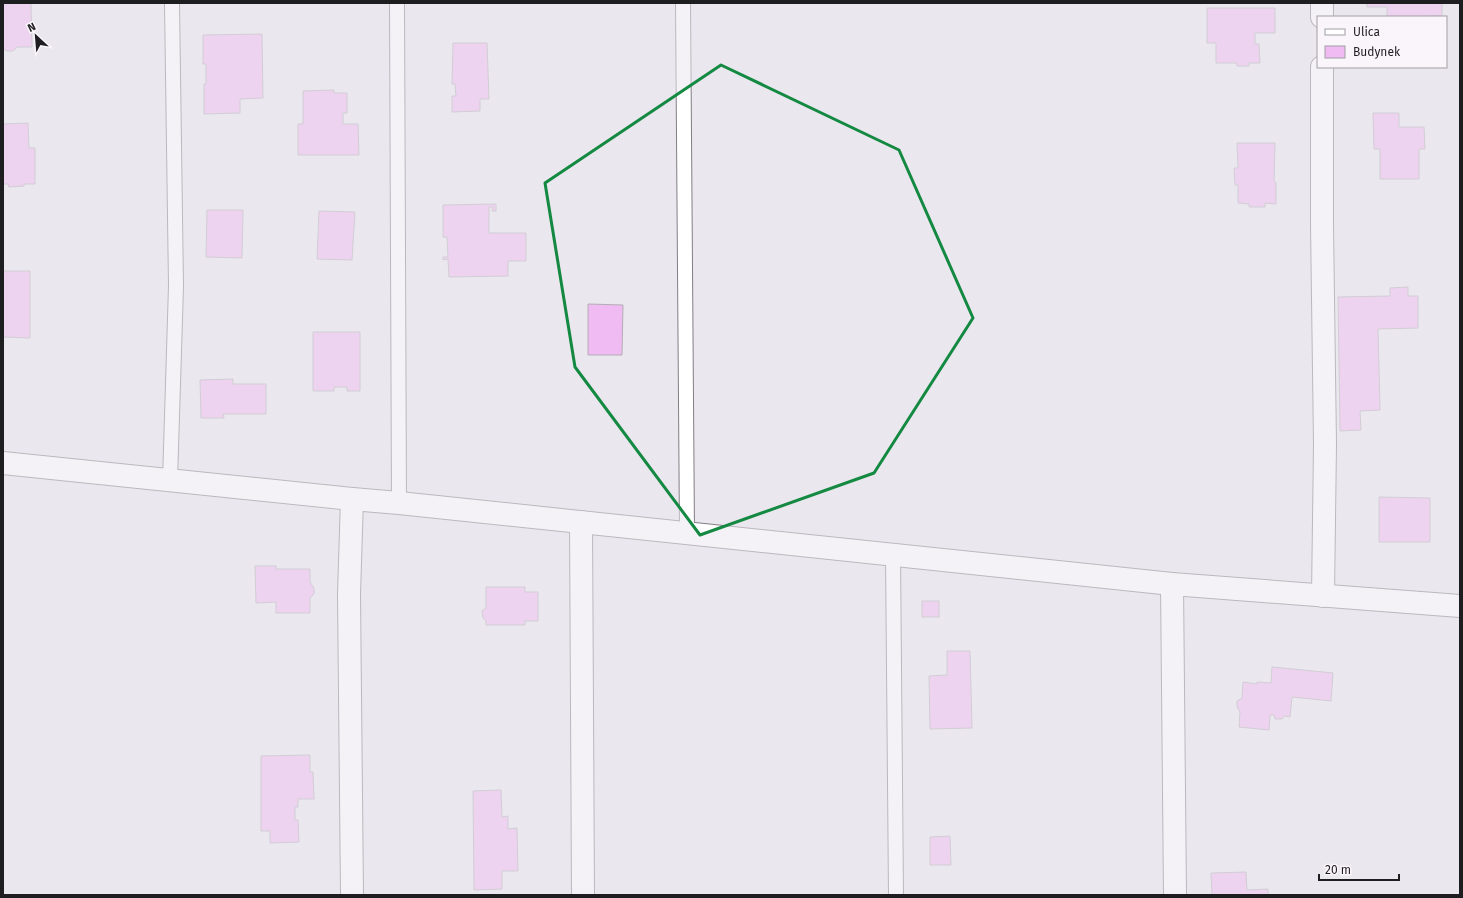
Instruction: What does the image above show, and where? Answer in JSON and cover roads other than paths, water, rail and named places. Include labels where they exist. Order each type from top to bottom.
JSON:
[{"type":"street","points":[[1322,3],[1322,16]]},
{"type":"street","points":[[1322,68],[1322,224],[1325,444],[1323,596]]},
{"type":"street","points":[[3,464],[399,503],[1172,584],[1460,606]]},
{"type":"street","points":[[352,499],[349,602],[352,895]]},
{"type":"street","points":[[582,522],[583,895]]},
{"type":"street","points":[[1172,584],[1175,895]]},
{"type":"lane","points":[[170,480],[176,286],[172,3]]},
{"type":"lane","points":[[397,3],[399,503]]},
{"type":"lane","points":[[683,3],[687,533]]},
{"type":"lane","points":[[892,554],[896,895]]}]
